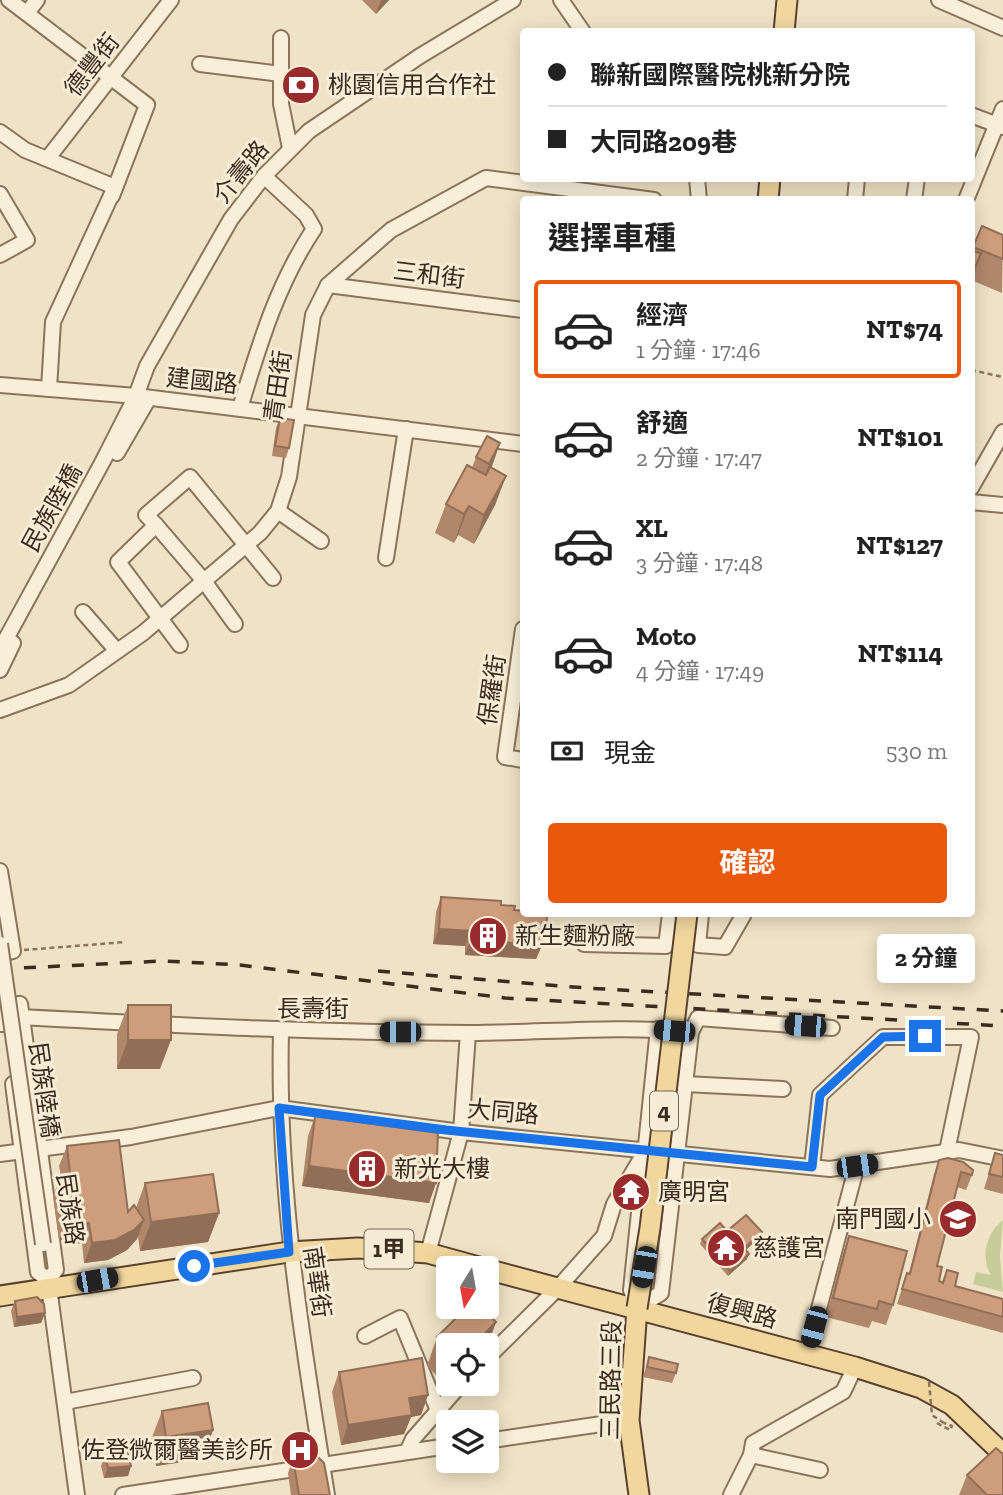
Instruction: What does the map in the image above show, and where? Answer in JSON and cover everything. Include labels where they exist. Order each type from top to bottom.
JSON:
[{"type":"main road","points":[[784,28],[787,0]]},
{"type":"main road","name":"4","points":[[637,1308],[650,1228],[687,917]]},
{"type":"main road","name":"復興路","points":[[0,1296],[48,1284],[289,1252],[358,1248],[439,1256]]},
{"type":"main road","name":"復興路","points":[[499,1273],[855,1367],[939,1396],[1003,1454]]},
{"type":"main road","name":"三民路三段","points":[[637,1308],[629,1420],[639,1495]]},
{"type":"street","points":[[9,0],[148,105],[114,192],[53,321],[49,389]]},
{"type":"street","points":[[27,13],[37,0]]},
{"type":"street","name":"德豐街","points":[[48,158],[171,0]]},
{"type":"street","name":"介壽路","points":[[0,670],[138,397],[147,366],[231,219],[264,176],[309,131],[420,56],[513,0]]},
{"type":"street","points":[[561,0],[580,28]]},
{"type":"street","points":[[939,0],[1003,28]]},
{"type":"street","points":[[281,38],[281,104],[290,148]]},
{"type":"street","points":[[200,64],[281,74]]},
{"type":"street","points":[[975,179],[1000,126],[1003,109]]},
{"type":"street","points":[[975,117],[1000,126]]},
{"type":"street","points":[[0,132],[25,150],[48,158],[114,192]]},
{"type":"street","points":[[240,408],[264,328],[296,255],[314,229],[306,215],[264,176]]},
{"type":"street","name":"青田街","points":[[0,710],[69,685],[117,651],[247,544],[278,510],[289,477],[296,415],[313,315],[328,285],[391,230],[486,178],[520,182]]},
{"type":"street","name":"青田街","points":[[521,182],[628,196]]},
{"type":"street","points":[[0,194],[27,240],[0,255]]},
{"type":"street","name":"三和街","points":[[328,285],[520,310]]},
{"type":"street","name":"建國路","points":[[0,385],[240,408],[520,444]]},
{"type":"street","name":"介壽路","points":[[103,461],[138,397]]},
{"type":"street","name":"介壽路","points":[[0,636],[138,397]]},
{"type":"street","points":[[386,558],[406,429]]},
{"type":"street","points":[[975,481],[1003,432]]},
{"type":"street","name":"民族陸橋","points":[[0,650],[103,461]]},
{"type":"street","points":[[235,624],[204,581],[146,515],[190,477],[273,578]]},
{"type":"street","points":[[975,502],[1003,505]]},
{"type":"street","points":[[278,510],[321,541]]},
{"type":"street","points":[[156,525],[118,562],[180,645]]},
{"type":"street","points":[[83,612],[117,651]]},
{"type":"street","name":"保羅街","points":[[519,688],[505,757],[520,760]]},
{"type":"street","points":[[0,870],[4,950]]},
{"type":"street","points":[[584,944],[666,946],[670,917]]},
{"type":"street","points":[[701,917],[698,945],[725,947],[742,917]]},
{"type":"street","name":"民族陸橋","points":[[4,950],[43,1244]]},
{"type":"street","name":"長壽街","points":[[3,1024],[2,1007],[20,1004],[22,1017],[281,1032],[468,1033],[658,1029]]},
{"type":"street","name":"民族路","points":[[22,1017],[56,1270],[48,1284]]},
{"type":"street","points":[[658,1029],[691,1032],[698,1018],[832,1028]]},
{"type":"street","name":"民族路","points":[[3,1024],[38,1272],[48,1284]]},
{"type":"street","name":"三民路三段","points":[[658,1029],[631,1290],[637,1308],[661,1293],[691,1032]]},
{"type":"street","name":"南華街","points":[[281,1032],[279,1108],[289,1252],[327,1495]]},
{"type":"street","points":[[428,1253],[461,1132],[468,1033]]},
{"type":"street","points":[[812,1167],[820,1095],[883,1037],[971,1037],[947,1151]]},
{"type":"street","points":[[685,1084],[783,1089]]},
{"type":"street","name":"大同路","points":[[0,1154],[131,1137],[279,1108],[461,1132],[830,1169],[960,1150],[1003,1159]]},
{"type":"street","points":[[499,1346],[557,1289],[604,1236],[619,1195],[647,1149]]},
{"type":"street","points":[[807,1354],[857,1166]]},
{"type":"street","name":"民族路","points":[[43,1244],[77,1495]]},
{"type":"street","points":[[365,1336],[400,1318],[437,1408]]},
{"type":"street","points":[[731,1495],[751,1455],[753,1443],[843,1392],[855,1367]]},
{"type":"street","points":[[65,1402],[194,1378]]},
{"type":"street","points":[[407,1452],[413,1439],[449,1396]]},
{"type":"street","points":[[499,1439],[629,1420]]},
{"type":"street","points":[[124,1495],[436,1448]]},
{"type":"street","points":[[751,1455],[820,1470]]},
{"type":"path","points":[[975,371],[1003,377]]},
{"type":"path","points":[[4,950],[125,942]]},
{"type":"path","points":[[929,1382],[932,1415],[952,1426],[950,1430],[937,1423]]},
{"type":"green space","points":[[1003,1220],[1000,1256],[1003,1292],[973,1284],[976,1272],[991,1275],[986,1261],[986,1246],[992,1232]]},
{"type":"building","points":[[982,226],[1003,235],[1003,259],[975,248]]},
{"type":"building","points":[[975,252],[981,253],[975,267]]},
{"type":"building","points":[[280,418],[294,420],[289,448],[275,446]]},
{"type":"building","points":[[487,436],[500,443],[489,464],[476,457]]},
{"type":"building","points":[[467,465],[486,475],[490,467],[506,476],[484,515],[469,506],[464,514],[446,504]]},
{"type":"building","points":[[441,897],[501,901],[501,905],[515,906],[514,910],[520,911],[520,917],[547,917],[546,936],[543,936],[542,945],[470,940],[471,931],[439,929]]},
{"type":"building","points":[[128,1005],[171,1005],[171,1040],[128,1040]]},
{"type":"building","points":[[315,1116],[438,1133],[436,1183],[309,1166]]},
{"type":"building","points":[[119,1140],[128,1212],[134,1205],[144,1220],[134,1230],[115,1240],[92,1243],[89,1223],[78,1224],[77,1219],[67,1220],[60,1176],[70,1173],[67,1146]]},
{"type":"building","points":[[995,1153],[1003,1155],[1003,1177],[989,1174]]},
{"type":"building","points":[[948,1158],[963,1162],[973,1170],[972,1175],[961,1172],[937,1266],[942,1267],[939,1281],[943,1283],[947,1270],[958,1273],[955,1286],[1003,1299],[1003,1317],[902,1289],[907,1273],[910,1274],[939,1160]]},
{"type":"building","points":[[213,1174],[219,1213],[151,1222],[145,1183]]},
{"type":"building","points":[[629,1179],[638,1180],[636,1196],[627,1195]]},
{"type":"building","name":"慈護宮","points":[[746,1215],[762,1232],[744,1248],[749,1254],[730,1271],[702,1239],[720,1223],[727,1231]]},
{"type":"building","points":[[849,1236],[907,1251],[893,1305],[879,1301],[877,1309],[833,1298]]},
{"type":"building","points":[[37,1297],[44,1304],[45,1313],[17,1317],[15,1301]]},
{"type":"building","points":[[454,1320],[496,1322],[485,1333],[441,1333]]},
{"type":"building","points":[[649,1357],[678,1364],[676,1373],[647,1367]]},
{"type":"building","points":[[422,1358],[428,1395],[409,1398],[412,1415],[348,1425],[339,1372]]},
{"type":"building","points":[[208,1403],[213,1430],[166,1437],[162,1411]]},
{"type":"building","points":[[996,1448],[1003,1454],[1003,1495],[987,1495],[967,1475]]},
{"type":"building","points":[[129,1452],[131,1466],[108,1468],[105,1456]]},
{"type":"building","points":[[316,1455],[324,1463],[330,1495],[299,1495],[293,1458]]},
{"type":"railway","points":[[0,969],[163,961],[240,965],[505,998],[1003,1026]]},
{"type":"railway","points":[[378,971],[586,988],[1003,1011]]},
{"type":"place","name":"桃園信用合作社","points":[[301,85]]},
{"type":"place","name":"新生麵粉廠","points":[[488,936]]},
{"type":"place","name":"新光大樓","points":[[367,1169]]},
{"type":"place","name":"廣明宮","points":[[631,1192]]},
{"type":"place","name":"南門國小","points":[[958,1219]]},
{"type":"place","name":"慈護宮","points":[[726,1248]]},
{"type":"place","name":"佐登微爾醫美診所","points":[[300,1450]]},
{"type":"route","points":[[194,1266],[289,1252],[279,1108],[446,1130],[812,1167],[820,1095],[883,1037],[925,1036]]}]
